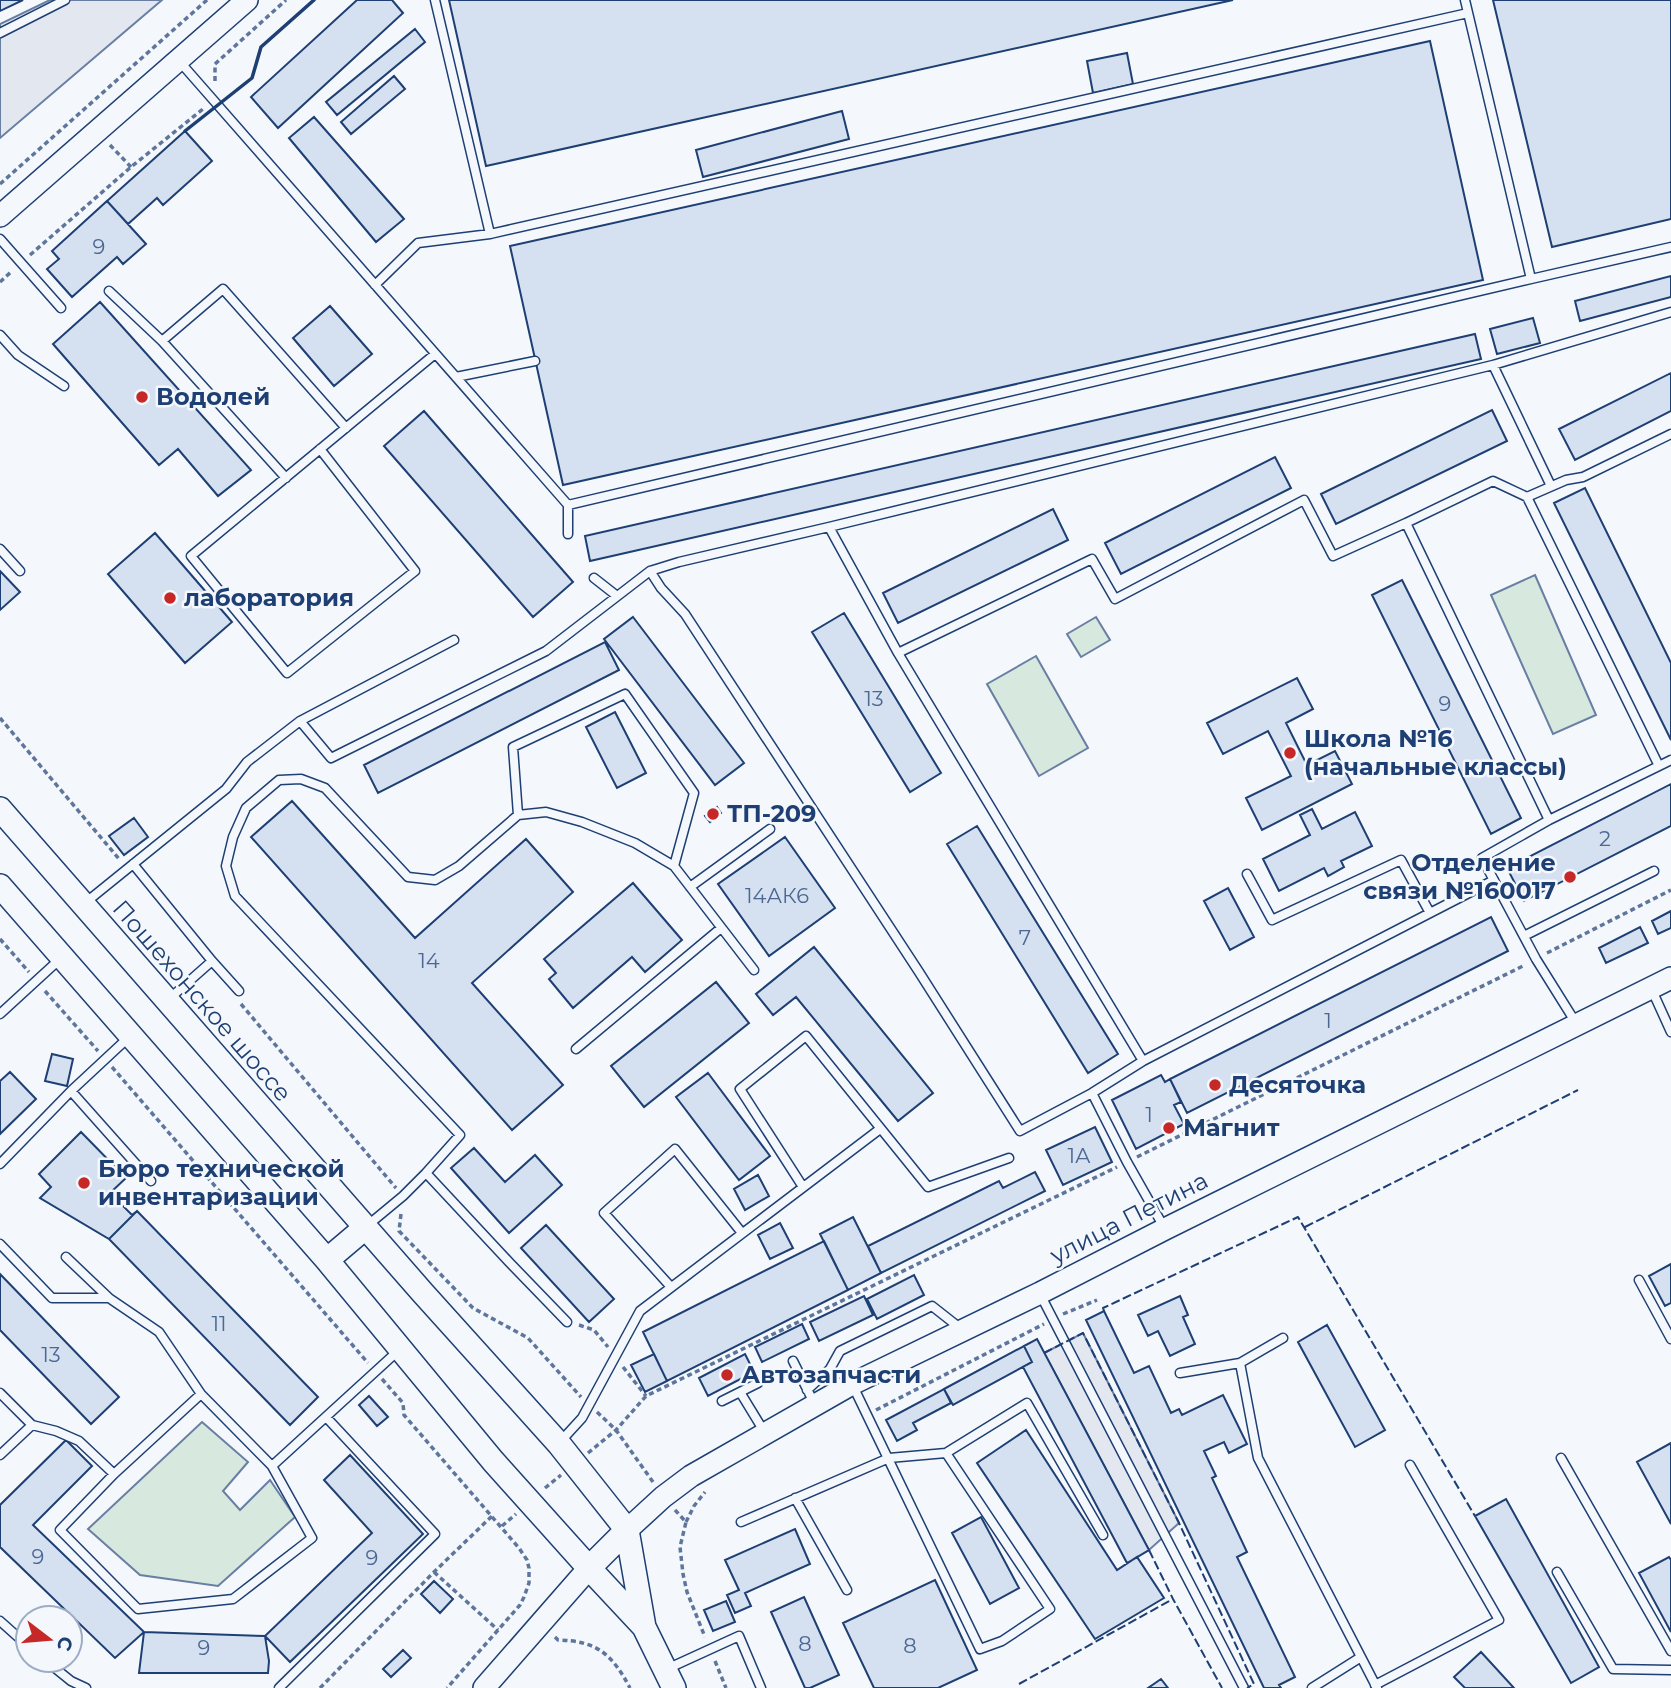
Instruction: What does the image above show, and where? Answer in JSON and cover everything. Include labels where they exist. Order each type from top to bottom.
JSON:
[{"type":"main road","name":"Пошехонское шоссе","points":[[0,809],[422,1292],[559,1444],[627,1530],[644,1627],[669,1679]]},
{"type":"main road","name":"Пошехонское шоссе","points":[[0,886],[327,1261],[494,1461],[644,1627]]},
{"type":"main road","points":[[327,1261],[366,1227]]},
{"type":"main road","points":[[589,1568],[627,1530]]},
{"type":"street","points":[[0,215],[247,0]]},
{"type":"street","name":"улица Петина","points":[[627,1530],[691,1476],[765,1433],[811,1397],[852,1384],[1040,1293],[1671,978]]},
{"type":"street","points":[[484,1688],[589,1568]]},
{"type":"lane","points":[[0,33],[65,0]]},
{"type":"lane","points":[[435,0],[490,234]]},
{"type":"lane","points":[[1465,0],[1531,279]]},
{"type":"lane","points":[[375,285],[418,243],[490,234],[1468,13]]},
{"type":"lane","points":[[178,60],[568,505],[568,534]]},
{"type":"lane","points":[[0,239],[61,308]]},
{"type":"lane","points":[[568,505],[1671,247]]},
{"type":"lane","points":[[162,341],[223,289],[346,428]]},
{"type":"lane","points":[[109,291],[162,341],[286,478]]},
{"type":"lane","points":[[300,722],[331,758],[545,651],[650,571],[678,562],[1493,365],[1671,312]]},
{"type":"lane","points":[[0,335],[18,355],[64,386]]},
{"type":"lane","points":[[320,449],[415,571],[287,673],[191,556],[286,478],[320,449],[435,354]]},
{"type":"lane","points":[[456,377],[536,360]]},
{"type":"lane","points":[[1493,365],[1551,486]]},
{"type":"lane","points":[[1527,497],[1566,480],[1583,477],[1671,434]]},
{"type":"lane","points":[[898,653],[1092,559],[1115,599],[1304,500],[1333,556],[1493,481],[1527,497],[1659,766]]},
{"type":"lane","points":[[1406,523],[1549,820]]},
{"type":"lane","points":[[829,527],[898,653],[1143,1061]]},
{"type":"lane","points":[[0,549],[20,570]]},
{"type":"lane","points":[[650,571],[661,588],[685,614],[1020,1130],[1092,1093],[1143,1061],[1494,880]]},
{"type":"lane","points":[[594,578],[617,596]]},
{"type":"lane","points":[[83,905],[226,789],[247,762],[300,722],[454,640]]},
{"type":"lane","points":[[518,815],[513,747],[625,694],[694,793],[674,866]]},
{"type":"lane","points":[[1578,1025],[1536,959],[1482,858],[1549,820],[1671,760]]},
{"type":"lane","points":[[366,1227],[426,1173],[460,1135],[235,896],[226,866],[233,836],[246,808],[279,780],[301,779],[325,788],[408,877],[435,880],[459,866],[518,815],[547,812],[582,822],[635,843],[674,866],[754,970]]},
{"type":"lane","points":[[690,887],[770,829]]},
{"type":"lane","points":[[1247,873],[1272,920],[1401,860],[1430,913]]},
{"type":"lane","points":[[132,864],[239,991]]},
{"type":"lane","points":[[1524,936],[1654,872]]},
{"type":"lane","points":[[576,1049],[721,928]]},
{"type":"lane","points":[[0,1014],[63,957]]},
{"type":"lane","points":[[167,1001],[212,961]]},
{"type":"lane","points":[[1651,988],[1671,1032]]},
{"type":"lane","points":[[0,1164],[131,1035]]},
{"type":"lane","points":[[803,1187],[740,1089],[806,1036],[928,1187],[1009,1158]]},
{"type":"lane","points":[[72,1091],[151,1181]]},
{"type":"lane","points":[[1092,1093],[1126,1162],[1165,1229]]},
{"type":"lane","points":[[559,1444],[582,1418],[640,1311],[880,1129]]},
{"type":"lane","points":[[671,1287],[604,1213],[675,1149],[742,1233]]},
{"type":"lane","points":[[426,1173],[567,1322]]},
{"type":"lane","points":[[0,1244],[52,1297],[109,1298]]},
{"type":"lane","points":[[66,1257],[109,1298],[159,1332],[201,1394],[272,1466],[312,1538],[233,1599],[138,1609],[60,1530],[114,1474],[201,1394]]},
{"type":"lane","points":[[1639,1280],[1671,1339]]},
{"type":"lane","points":[[1040,1293],[1244,1688]]},
{"type":"lane","points":[[793,1361],[811,1397],[840,1351],[932,1306],[962,1330]]},
{"type":"lane","points":[[1180,1373],[1240,1363],[1283,1338]]},
{"type":"lane","points":[[272,1466],[400,1349]]},
{"type":"lane","points":[[1240,1363],[1258,1458],[1376,1686],[1499,1620],[1410,1465]]},
{"type":"lane","points":[[722,1401],[758,1383]]},
{"type":"lane","points":[[852,1384],[980,1649],[1002,1640],[1050,1609],[946,1452]]},
{"type":"lane","points":[[740,1392],[765,1433]]},
{"type":"lane","points":[[0,1393],[32,1425],[79,1441],[114,1474]]},
{"type":"lane","points":[[741,1522],[889,1458],[946,1452],[1027,1403],[1103,1535]]},
{"type":"lane","points":[[279,1688],[435,1534],[326,1417]]},
{"type":"lane","points":[[0,1455],[32,1425]]},
{"type":"lane","points":[[1561,1458],[1671,1651]]},
{"type":"lane","points":[[795,1498],[848,1590]]},
{"type":"lane","points":[[1557,1572],[1613,1669],[1671,1670]]},
{"type":"lane","points":[[669,1679],[739,1636],[761,1688]]},
{"type":"lane","points":[[1311,1688],[1361,1657]]},
{"type":"lane","points":[[62,1674],[86,1688]]},
{"type":"path","points":[[0,184],[207,0]]},
{"type":"path","points":[[0,282],[131,167],[213,100],[216,91],[215,64],[286,0]]},
{"type":"path","points":[[502,1527],[616,1430],[646,1396],[1126,1162],[1671,890]]},
{"type":"path","points":[[0,939],[376,1371],[403,1403],[404,1415],[502,1527],[527,1560],[527,1592],[520,1605],[447,1688]]},
{"type":"path","points":[[866,1415],[1053,1319],[1097,1300]]},
{"type":"path","points":[[686,1522],[694,1506],[709,1487]]},
{"type":"path","points":[[320,1688],[492,1516]]},
{"type":"path","points":[[434,1573],[498,1630]]},
{"type":"path","points":[[540,1623],[558,1640],[574,1640],[599,1648],[608,1655],[630,1688]]},
{"type":"shaded area","points":[[50,0],[162,0],[0,138],[0,24]]},
{"type":"shaded area","points":[[1535,575],[1596,715],[1553,734],[1491,595]]},
{"type":"shaded area","points":[[1096,617],[1110,640],[1081,657],[1067,634]]},
{"type":"shaded area","points":[[1036,656],[1088,748],[1039,776],[987,684]]},
{"type":"shaded area","points":[[1083,1333],[1179,1523],[1149,1550],[1044,1353]]},
{"type":"shaded area","points":[[202,1422],[248,1462],[223,1491],[240,1510],[270,1480],[295,1517],[218,1586],[140,1575],[88,1529]]},
{"type":"building","points":[[0,0],[23,0],[0,11]]},
{"type":"building","points":[[357,0],[392,0],[403,13],[278,128],[251,97]]},
{"type":"building","points":[[449,0],[1233,0],[486,166]]},
{"type":"building","points":[[1493,0],[1671,0],[1671,219],[1552,247]]},
{"type":"building","points":[[415,29],[425,42],[337,115],[326,102]]},
{"type":"building","points":[[1430,41],[1483,280],[563,485],[510,246]]},
{"type":"building","points":[[1127,53],[1133,84],[1093,93],[1087,61]]},
{"type":"building","points":[[394,76],[405,89],[351,134],[341,122]]},
{"type":"building","points":[[842,111],[849,139],[703,177],[696,150]]},
{"type":"building","points":[[314,117],[404,219],[376,242],[289,138]]},
{"type":"building","points":[[185,131],[212,161],[163,205],[157,198],[128,224],[107,201]]},
{"type":"building","points":[[107,201],[146,244],[123,264],[117,257],[72,297],[47,269],[59,259],[52,251]]},
{"type":"building","points":[[1671,276],[1671,297],[1580,321],[1575,301]]},
{"type":"building","name":"Водолей","points":[[100,302],[251,470],[218,496],[178,449],[159,465],[53,344]]},
{"type":"building","points":[[330,306],[372,354],[334,386],[293,338]]},
{"type":"building","points":[[1533,318],[1540,343],[1497,354],[1490,329]]},
{"type":"building","points":[[1475,334],[1481,359],[590,561],[585,536]]},
{"type":"building","points":[[1671,373],[1671,411],[1575,460],[1559,429]]},
{"type":"building","points":[[1492,410],[1507,441],[1336,524],[1321,494]]},
{"type":"building","points":[[424,411],[573,582],[533,617],[384,446]]},
{"type":"building","points":[[1275,457],[1291,488],[1121,574],[1105,543]]},
{"type":"building","points":[[1585,488],[1671,663],[1671,740],[1554,503]]},
{"type":"building","points":[[1053,509],[1068,540],[898,623],[883,593]]},
{"type":"building","name":"лаборатория","points":[[155,533],[232,622],[185,663],[108,574]]},
{"type":"building","points":[[0,571],[20,592],[0,610]]},
{"type":"building","points":[[1402,580],[1521,818],[1491,834],[1372,595]]},
{"type":"building","points":[[844,613],[941,773],[910,792],[812,632]]},
{"type":"building","points":[[633,617],[744,763],[715,785],[604,639]]},
{"type":"building","points":[[605,642],[619,670],[378,793],[364,765]]},
{"type":"building","name":"Школа №16 (начальные классы)","points":[[1297,678],[1313,709],[1286,723],[1307,765],[1335,751],[1352,784],[1262,830],[1246,798],[1291,776],[1268,731],[1223,754],[1207,723]]},
{"type":"building","points":[[615,712],[646,773],[617,788],[586,727]]},
{"type":"building","points":[[1671,784],[1671,826],[1524,901],[1507,868]]},
{"type":"building","points":[[292,801],[415,938],[526,839],[573,892],[472,983],[563,1085],[512,1130],[251,837]]},
{"type":"building","name":"ТП-209","points":[[717,807],[721,813],[710,822],[705,816]]},
{"type":"building","points":[[1312,809],[1322,829],[1355,812],[1372,846],[1341,861],[1344,867],[1328,876],[1324,868],[1279,891],[1263,859],[1310,835],[1300,815]]},
{"type":"building","points":[[134,818],[148,837],[124,855],[109,836]]},
{"type":"building","points":[[977,826],[1118,1054],[1088,1073],[947,844]]},
{"type":"building","points":[[785,837],[835,908],[769,956],[718,884]]},
{"type":"building","points":[[633,883],[682,940],[645,972],[632,957],[573,1008],[549,979],[556,973],[544,959]]},
{"type":"building","points":[[1228,888],[1254,937],[1230,950],[1204,901]]},
{"type":"building","points":[[1671,911],[1671,928],[1658,934],[1652,921]]},
{"type":"building","points":[[1491,917],[1508,951],[1187,1113],[1170,1079]]},
{"type":"building","points":[[1640,927],[1648,943],[1606,963],[1599,948]]},
{"type":"building","points":[[814,947],[933,1093],[898,1121],[796,997],[773,1015],[756,994]]},
{"type":"building","points":[[716,982],[749,1023],[644,1107],[611,1066]]},
{"type":"building","points":[[52,1054],[73,1059],[67,1086],[45,1081]]},
{"type":"building","points":[[10,1072],[36,1099],[0,1134],[0,1081]]},
{"type":"building","points":[[708,1073],[770,1156],[739,1180],[676,1097]]},
{"type":"building","points":[[1161,1075],[1165,1082],[1170,1079],[1181,1102],[1174,1105],[1184,1124],[1136,1149],[1112,1100]]},
{"type":"building","points":[[1095,1127],[1112,1162],[1063,1185],[1046,1150]]},
{"type":"building","name":"Бюро технической инвентаризации","points":[[81,1132],[126,1178],[110,1193],[132,1215],[137,1211],[109,1239],[40,1198],[51,1187],[39,1174]]},
{"type":"building","points":[[474,1148],[505,1182],[535,1155],[562,1185],[509,1233],[451,1168]]},
{"type":"building","points":[[1035,1172],[1045,1191],[881,1273],[868,1246],[999,1181],[1003,1188]]},
{"type":"building","points":[[758,1175],[769,1196],[745,1210],[734,1189]]},
{"type":"building","points":[[137,1211],[318,1397],[290,1425],[109,1239]]},
{"type":"building","points":[[853,1217],[881,1273],[848,1290],[820,1234]]},
{"type":"building","points":[[780,1223],[793,1248],[770,1259],[758,1235]]},
{"type":"building","points":[[546,1225],[614,1299],[589,1322],[521,1248]]},
{"type":"building","points":[[824,1241],[848,1290],[667,1381],[643,1332]]},
{"type":"building","points":[[1671,1264],[1671,1303],[1665,1306],[1649,1276]]},
{"type":"building","points":[[0,1274],[119,1397],[91,1424],[0,1330]]},
{"type":"building","points":[[914,1275],[924,1295],[877,1319],[867,1299]]},
{"type":"building","points":[[864,1296],[873,1315],[819,1341],[810,1322]]},
{"type":"building","points":[[1180,1296],[1188,1315],[1183,1317],[1195,1344],[1170,1356],[1158,1331],[1148,1336],[1138,1315]]},
{"type":"building","points":[[1104,1311],[1134,1373],[1149,1366],[1171,1413],[1179,1409],[1182,1415],[1223,1395],[1247,1444],[1229,1453],[1224,1442],[1204,1451],[1216,1476],[1212,1478],[1247,1552],[1237,1557],[1295,1677],[1279,1685],[1281,1688],[1264,1688],[1086,1320]]},
{"type":"building","points":[[802,1324],[809,1339],[762,1362],[755,1347]]},
{"type":"building","points":[[1327,1325],[1385,1430],[1355,1447],[1298,1342]]},
{"type":"building","points":[[1037,1339],[1149,1550],[1127,1563],[1023,1367],[1032,1362],[1024,1346]]},
{"type":"building","points":[[1024,1346],[1032,1362],[953,1405],[944,1389]]},
{"type":"building","points":[[654,1354],[667,1381],[645,1392],[631,1365]]},
{"type":"building","name":"Автозапчасти","points":[[745,1354],[754,1372],[708,1396],[699,1378]]},
{"type":"building","points":[[944,1389],[951,1403],[913,1423],[917,1430],[897,1441],[886,1420]]},
{"type":"building","points":[[369,1396],[388,1417],[377,1426],[359,1405]]},
{"type":"building","points":[[1026,1430],[1117,1570],[1137,1557],[1164,1598],[1095,1639],[977,1463]]},
{"type":"building","points":[[66,1440],[92,1466],[33,1525],[144,1632],[115,1658],[84,1628],[84,1604],[59,1604],[0,1547],[0,1505]]},
{"type":"building","points":[[1671,1443],[1671,1524],[1637,1462]]},
{"type":"building","points":[[350,1455],[423,1534],[290,1662],[265,1636],[372,1533],[324,1480]]},
{"type":"building","points":[[1506,1499],[1599,1667],[1571,1683],[1475,1516]]},
{"type":"building","points":[[981,1517],[1019,1588],[990,1604],[952,1533]]},
{"type":"building","points":[[795,1529],[810,1564],[745,1593],[751,1606],[735,1613],[727,1595],[739,1590],[725,1560]]},
{"type":"building","points":[[1669,1557],[1671,1560],[1671,1632],[1639,1573]]},
{"type":"building","points":[[935,1580],[977,1670],[938,1688],[874,1688],[843,1623]]},
{"type":"building","points":[[434,1581],[453,1599],[440,1613],[421,1594]]},
{"type":"building","points":[[804,1597],[839,1675],[810,1688],[805,1688],[771,1612]]},
{"type":"building","points":[[726,1601],[735,1622],[713,1631],[704,1610]]},
{"type":"building","points":[[144,1632],[265,1636],[268,1673],[139,1673]]},
{"type":"building","points":[[403,1650],[411,1658],[391,1677],[383,1669]]},
{"type":"building","points":[[1481,1652],[1514,1688],[1465,1688],[1454,1677]]},
{"type":"building","points":[[1161,1679],[1168,1688],[1148,1688]]},
{"type":"fence","points":[[1305,1227],[1578,1090]]},
{"type":"fence","points":[[1104,1311],[1103,1308],[1298,1217],[1475,1516]]},
{"type":"fence","points":[[1044,1353],[1083,1333],[1179,1523],[1254,1684],[1247,1688]]},
{"type":"fence","points":[[1149,1550],[1222,1688]]},
{"type":"fence","points":[[1019,1684],[1173,1599]]},
{"type":"wall","points":[[185,131],[252,78],[261,47],[314,0]]},
{"type":"place","name":"Водолей","points":[[142,397]]},
{"type":"place","name":"лаборатория","points":[[170,598]]},
{"type":"place","name":"Школа №16 (начальные классы)","points":[[1290,753]]},
{"type":"place","name":"ТП-209","points":[[713,814]]},
{"type":"place","name":"Отделение связи №160017","points":[[1570,877]]},
{"type":"place","name":"Десяточка","points":[[1215,1085]]},
{"type":"place","name":"Магнит","points":[[1169,1128]]},
{"type":"place","name":"Бюро технической инвентаризации","points":[[84,1183]]},
{"type":"place","name":"Автозапчасти","points":[[727,1375]]}]
